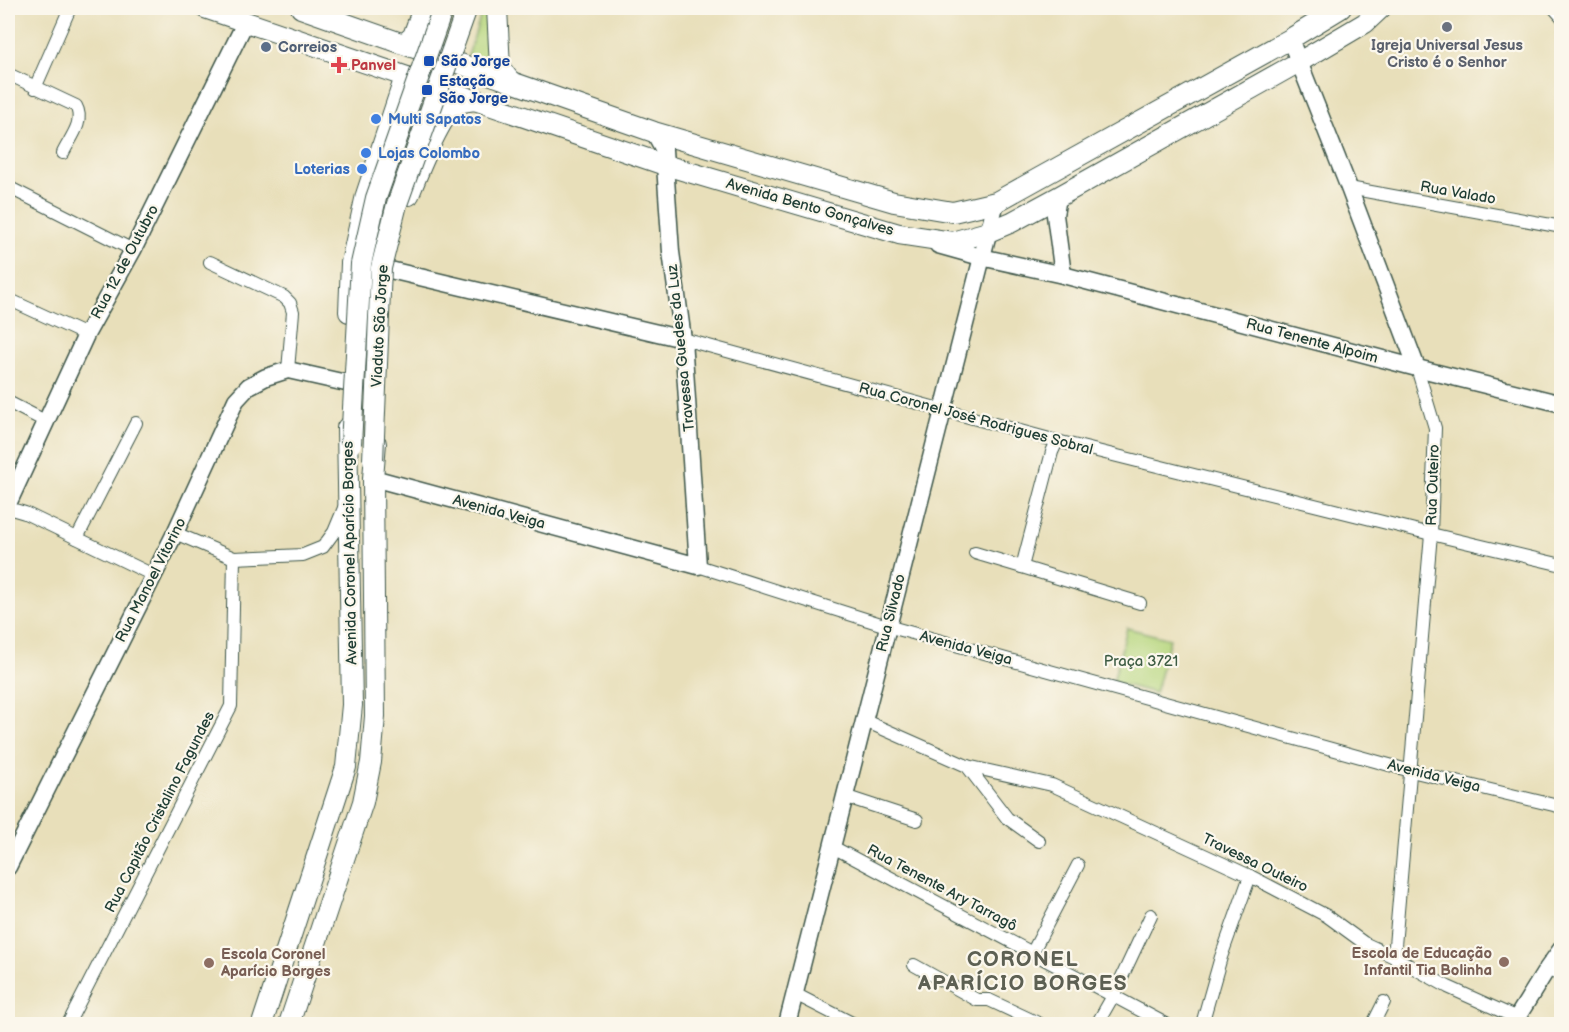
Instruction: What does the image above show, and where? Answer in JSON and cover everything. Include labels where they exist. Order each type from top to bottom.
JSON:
[{"type":"main road","name":"Avenida Bento Gonçalves","points":[[205,8],[665,165],[899,234],[952,242],[988,232],[1012,222],[1058,197],[1299,62],[1365,22],[1381,8]]},
{"type":"main road","name":"Avenida Bento Gonçalves","points":[[301,8],[654,132],[894,202],[953,212],[996,202],[1290,39],[1341,8]]},
{"type":"main road","points":[[405,44],[413,36],[423,8]]},
{"type":"main road","name":"Viaduto São Jorge","points":[[350,454],[361,264],[376,198],[442,8]]},
{"type":"main road","name":"Viaduto São Jorge","points":[[373,469],[381,268],[397,204],[467,8]]},
{"type":"main road","points":[[497,8],[500,68],[511,82]]},
{"type":"main road","name":"Avenida Coronel Aparício Borges","points":[[262,1024],[346,767],[352,705],[350,454],[346,383],[351,263],[366,195],[405,76]]},
{"type":"main road","name":"Avenida Coronel Aparício Borges","points":[[289,1024],[363,802],[371,762],[375,716],[373,469],[390,270],[405,204],[423,161],[446,116],[458,103],[477,100]]},
{"type":"main road","points":[[382,146],[397,143],[410,144],[423,161]]},
{"type":"street","points":[[35,88],[70,8]]},
{"type":"street","points":[[1554,8],[1562,17]]},
{"type":"street","name":"Rua 12 de Outubro","points":[[8,506],[86,335],[133,250],[246,21]]},
{"type":"street","name":"Rua Outeiro","points":[[1290,39],[1417,368],[1435,428],[1431,534],[1394,957]]},
{"type":"street","points":[[8,74],[76,106],[80,113],[80,120],[63,153]]},
{"type":"street","name":"Travessa Guedes da Luz","points":[[654,132],[664,150],[671,252],[683,339],[698,566]]},
{"type":"street","points":[[8,187],[133,250]]},
{"type":"street","name":"Rua Valado","points":[[1349,188],[1562,227]]},
{"type":"street","points":[[1058,197],[1055,215],[1063,275]]},
{"type":"street","name":"Rua Silvado","points":[[787,1024],[996,202]]},
{"type":"street","name":"Rua Tenente Alpoim","points":[[899,234],[981,257],[1063,275],[1562,404]]},
{"type":"street","points":[[210,262],[284,297],[290,303],[292,312],[288,370],[346,383]]},
{"type":"street","name":"Rua Coronel José Rodrigues Sobral","points":[[390,270],[683,339],[1057,441],[1562,565]]},
{"type":"street","points":[[8,299],[86,335]]},
{"type":"street","name":"Rua Manoel Vitorino","points":[[8,867],[175,533],[236,400],[249,386],[266,377],[288,370]]},
{"type":"street","points":[[8,402],[47,422]]},
{"type":"street","points":[[78,538],[136,423]]},
{"type":"street","points":[[1023,567],[1052,452],[1057,441]]},
{"type":"street","name":"Avenida Veiga","points":[[373,469],[698,566],[887,626],[1411,771],[1562,807]]},
{"type":"street","points":[[175,533],[234,558],[303,555],[323,547],[334,532],[349,494]]},
{"type":"street","points":[[8,506],[153,575]]},
{"type":"street","points":[[975,553],[1140,603]]},
{"type":"street","name":"Rua Capitão Cristalino Fagundes","points":[[68,1024],[231,706],[234,558]]},
{"type":"street","name":"Travessa Outeiro","points":[[863,720],[967,766],[1052,785],[1250,876],[1327,916],[1364,943],[1515,1021]]},
{"type":"street","points":[[967,766],[1007,818],[1039,841]]},
{"type":"street","points":[[844,796],[917,820]]},
{"type":"street","name":"Rua Tenente Ary Tarragô","points":[[831,846],[1166,1024]]},
{"type":"street","points":[[1032,953],[1078,865]]},
{"type":"street","points":[[1202,1024],[1221,957],[1250,876]]},
{"type":"street","points":[[1097,1024],[1113,996],[1151,915]]},
{"type":"street","points":[[1515,1021],[1554,972],[1562,948]]},
{"type":"street","points":[[914,964],[977,999],[989,1000],[1040,1024]]},
{"type":"street","points":[[795,994],[854,1024]]},
{"type":"street","points":[[1373,1024],[1384,1002]]},
{"type":"green space","points":[[483,8],[488,8],[493,65],[468,56]]},
{"type":"green space","name":"Praça 3721","points":[[1127,628],[1170,639],[1155,693],[1113,682]]},
{"type":"place","name":"Igreja Universal Jesus Cristo é o Senhor","points":[[1447,27]]},
{"type":"place","name":"Correios","points":[[266,47]]},
{"type":"place","name":"São Jorge","points":[[429,61]]},
{"type":"place","name":"Panvel","points":[[339,65]]},
{"type":"place","name":"Estação São Jorge","points":[[427,90]]},
{"type":"place","name":"Multi Sapatos","points":[[376,119]]},
{"type":"place","name":"Lojas Colombo","points":[[366,153]]},
{"type":"place","name":"Loterias","points":[[362,169]]},
{"type":"place","name":"Escola de Educação Infantil Tia Bolinha","points":[[1504,962]]},
{"type":"place","name":"Escola Coronel Aparício Borges","points":[[209,963]]},
{"type":"district","name":"CORONEL APARÍCIO BORGES","points":[[1023,971]]}]
